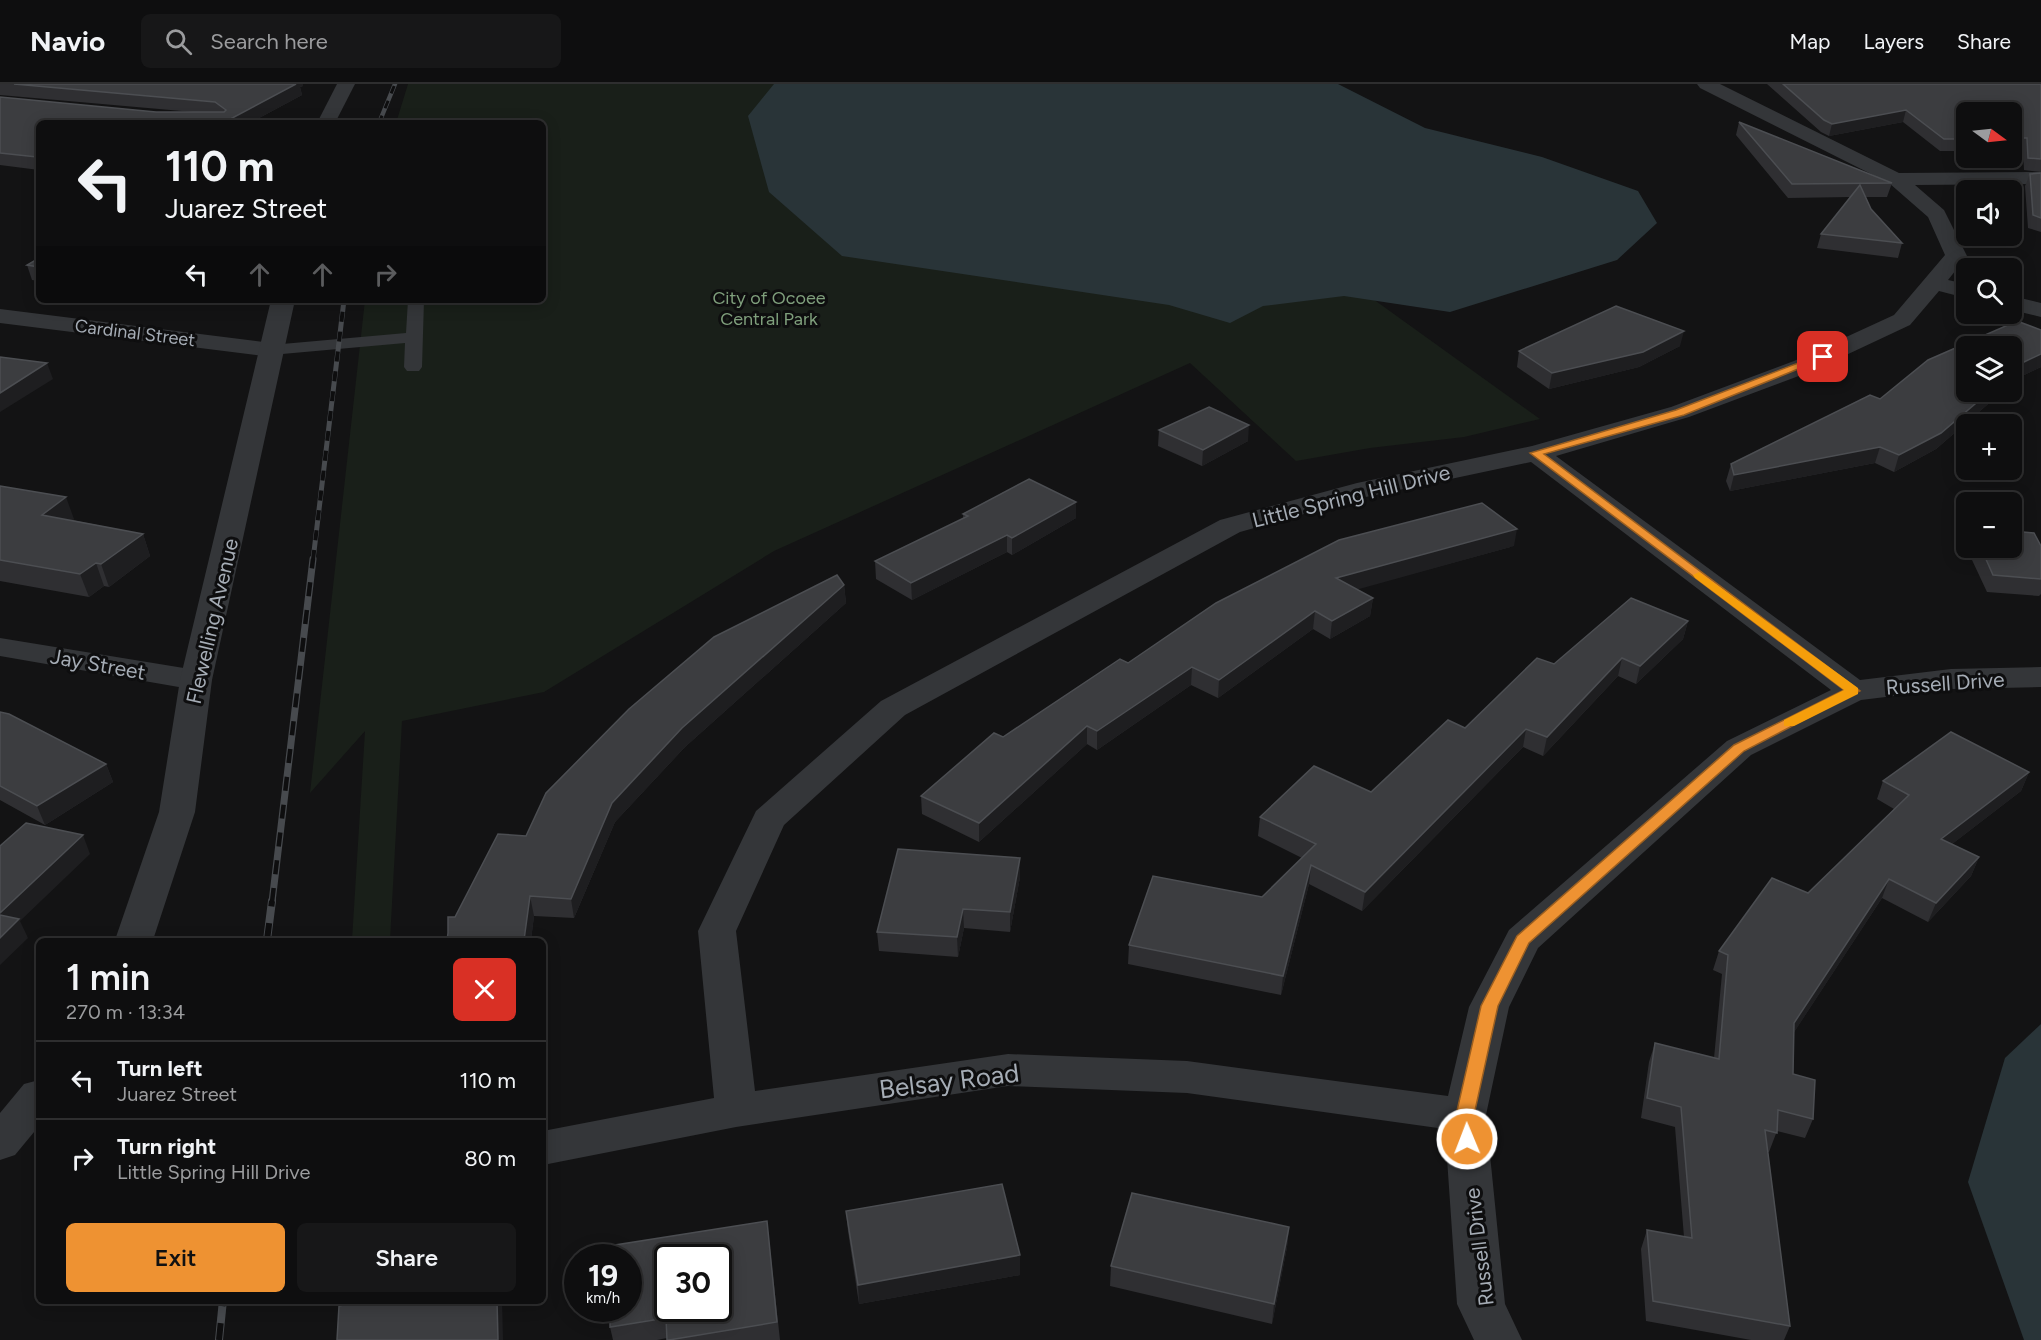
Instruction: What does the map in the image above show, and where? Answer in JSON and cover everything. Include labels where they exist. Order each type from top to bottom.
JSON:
[{"type":"street","points":[[328,120],[346,84]]},
{"type":"street","name":"Little Spring Hill Drive","points":[[736,1110],[717,931],[769,819],[893,708],[1230,526],[1357,491],[1536,453],[1680,412],[1803,366],[1902,320],[1956,256],[1937,214],[1896,179],[1706,84]]},
{"type":"street","points":[[1896,179],[2041,178]]},
{"type":"street","points":[[1934,283],[1956,288]]},
{"type":"street","name":"Flewelling Avenue","points":[[135,938],[177,812],[196,680],[240,496],[282,303]]},
{"type":"street","points":[[2022,305],[2041,310]]},
{"type":"street","name":"Cardinal Street","points":[[0,316],[271,350]]},
{"type":"street","points":[[1536,453],[1853,691]]},
{"type":"street","name":"Jay Street","points":[[0,647],[196,680]]},
{"type":"street","name":"Russell Drive","points":[[1498,1340],[1481,1304],[1465,1115],[1490,1006],[1523,940],[1739,748],[1853,691],[1952,678],[2041,677]]},
{"type":"street","name":"Belsay Road","points":[[546,1147],[736,1110],[1008,1070],[1187,1077],[1465,1115]]},
{"type":"street","points":[[0,1143],[36,1100]]},
{"type":"lane","points":[[413,367],[416,303]]},
{"type":"lane","points":[[271,350],[414,337]]},
{"type":"green space","name":"City of Ocoee Central Park","points":[[408,84],[1074,84],[1540,419],[1464,437],[1370,448],[1296,461],[1190,363],[774,551],[544,692],[402,721],[390,938],[352,938],[365,731],[310,793],[365,303],[546,303],[546,120],[397,120]]},
{"type":"shaded area","points":[[774,84],[1338,84],[1425,128],[1542,157],[1638,191],[1657,223],[1617,260],[1450,312],[1344,296],[1263,306],[1230,323],[1169,305],[842,256],[769,192],[748,116]]},
{"type":"shaded area","points":[[2041,1024],[2041,1340],[2024,1340],[1968,1182],[2005,1058]]},
{"type":"building","points":[[14,84],[296,84],[229,120],[36,120],[36,157],[0,153],[0,97],[156,112],[224,112],[226,110],[215,102]]},
{"type":"building","points":[[1783,84],[2041,84],[2041,159],[2028,158],[2027,138],[2022,138],[2022,102],[1956,102],[1956,139],[1944,139],[1906,110],[1832,124],[1824,120]]},
{"type":"building","points":[[1739,122],[1892,183],[1792,184]]},
{"type":"building","points":[[2041,173],[2041,218],[2033,215],[2030,174]]},
{"type":"building","points":[[1860,185],[1871,209],[1902,243],[1821,234]]},
{"type":"building","points":[[36,260],[36,266],[27,265]]},
{"type":"building","points":[[1616,306],[1684,331],[1643,352],[1552,373],[1519,351]]},
{"type":"building","points":[[2022,323],[2041,330],[2041,354],[2022,364],[2022,336],[1983,336],[2010,324]]},
{"type":"building","points":[[1956,348],[1956,402],[1977,402],[1963,414],[1956,414],[1956,420],[1941,433],[1899,455],[1880,447],[1734,475],[1731,464],[1870,395],[1880,399],[1928,360]]},
{"type":"building","points":[[0,357],[47,363],[0,393]]},
{"type":"building","points":[[1209,407],[1249,425],[1203,450],[1159,430]]},
{"type":"building","points":[[1029,479],[1076,502],[1012,538],[1007,535],[911,583],[875,561],[968,516],[963,514]]},
{"type":"building","points":[[0,486],[66,497],[42,515],[143,534],[101,564],[96,563],[80,574],[0,560]]},
{"type":"building","points":[[1482,503],[1517,529],[1336,578],[1373,598],[1332,621],[1315,611],[1219,680],[1192,667],[1097,731],[1087,726],[979,823],[921,796],[994,733],[1003,737],[1120,659],[1128,663],[1216,603],[1339,540]]},
{"type":"building","points":[[2022,532],[2034,533],[2041,546],[2041,579],[1993,575],[1985,558],[2022,558]]},
{"type":"building","points":[[837,575],[844,585],[682,728],[612,803],[571,899],[530,896],[524,938],[447,938],[448,917],[455,917],[498,834],[526,836],[546,793],[629,709],[714,637]]},
{"type":"building","points":[[1631,598],[1688,621],[1640,666],[1622,658],[1547,737],[1526,729],[1365,892],[1311,865],[1283,976],[1129,945],[1153,876],[1262,897],[1316,844],[1260,817],[1314,766],[1371,792],[1448,720],[1465,728],[1537,658],[1554,664]]},
{"type":"building","points":[[0,712],[9,714],[106,764],[37,806],[0,786]]},
{"type":"building","points":[[1951,732],[2029,772],[1941,839],[1979,857],[1936,903],[1889,879],[1794,1023],[1793,1074],[1815,1080],[1813,1119],[1778,1110],[1777,1133],[1765,1130],[1790,1326],[1653,1301],[1647,1230],[1692,1238],[1681,1107],[1647,1098],[1655,1043],[1719,1059],[1728,955],[1719,951],[1772,878],[1808,893],[1909,795],[1883,781]]},
{"type":"building","points":[[26,823],[83,835],[0,913],[0,846]]},
{"type":"building","points":[[898,849],[1020,858],[1010,912],[963,909],[957,937],[877,932]]},
{"type":"building","points":[[0,915],[19,919],[0,938]]},
{"type":"building","points":[[1002,1184],[1020,1255],[858,1285],[846,1211]]},
{"type":"building","points":[[1132,1193],[1289,1227],[1274,1304],[1111,1266]]},
{"type":"building","points":[[767,1221],[777,1322],[667,1340],[666,1322],[732,1322],[732,1244],[654,1244],[654,1320],[642,1322],[642,1244],[622,1244]]},
{"type":"building","points":[[348,1304],[497,1304],[498,1340],[337,1340],[339,1306]]},
{"type":"building","points":[[610,1322],[641,1322],[610,1327]]},
{"type":"railway","points":[[380,120],[395,84]]},
{"type":"railway","points":[[313,560],[344,303]]},
{"type":"railway","points":[[272,902],[313,559]]},
{"type":"railway","points":[[267,938],[272,901]]},
{"type":"railway","points":[[219,1340],[223,1304]]},
{"type":"slow traffic","points":[[1699,575],[1853,691],[1789,723]]},
{"type":"route","points":[[1467,1139],[1465,1115],[1490,1006],[1523,940],[1739,748],[1853,691],[1536,453],[1680,412],[1823,357]]}]
